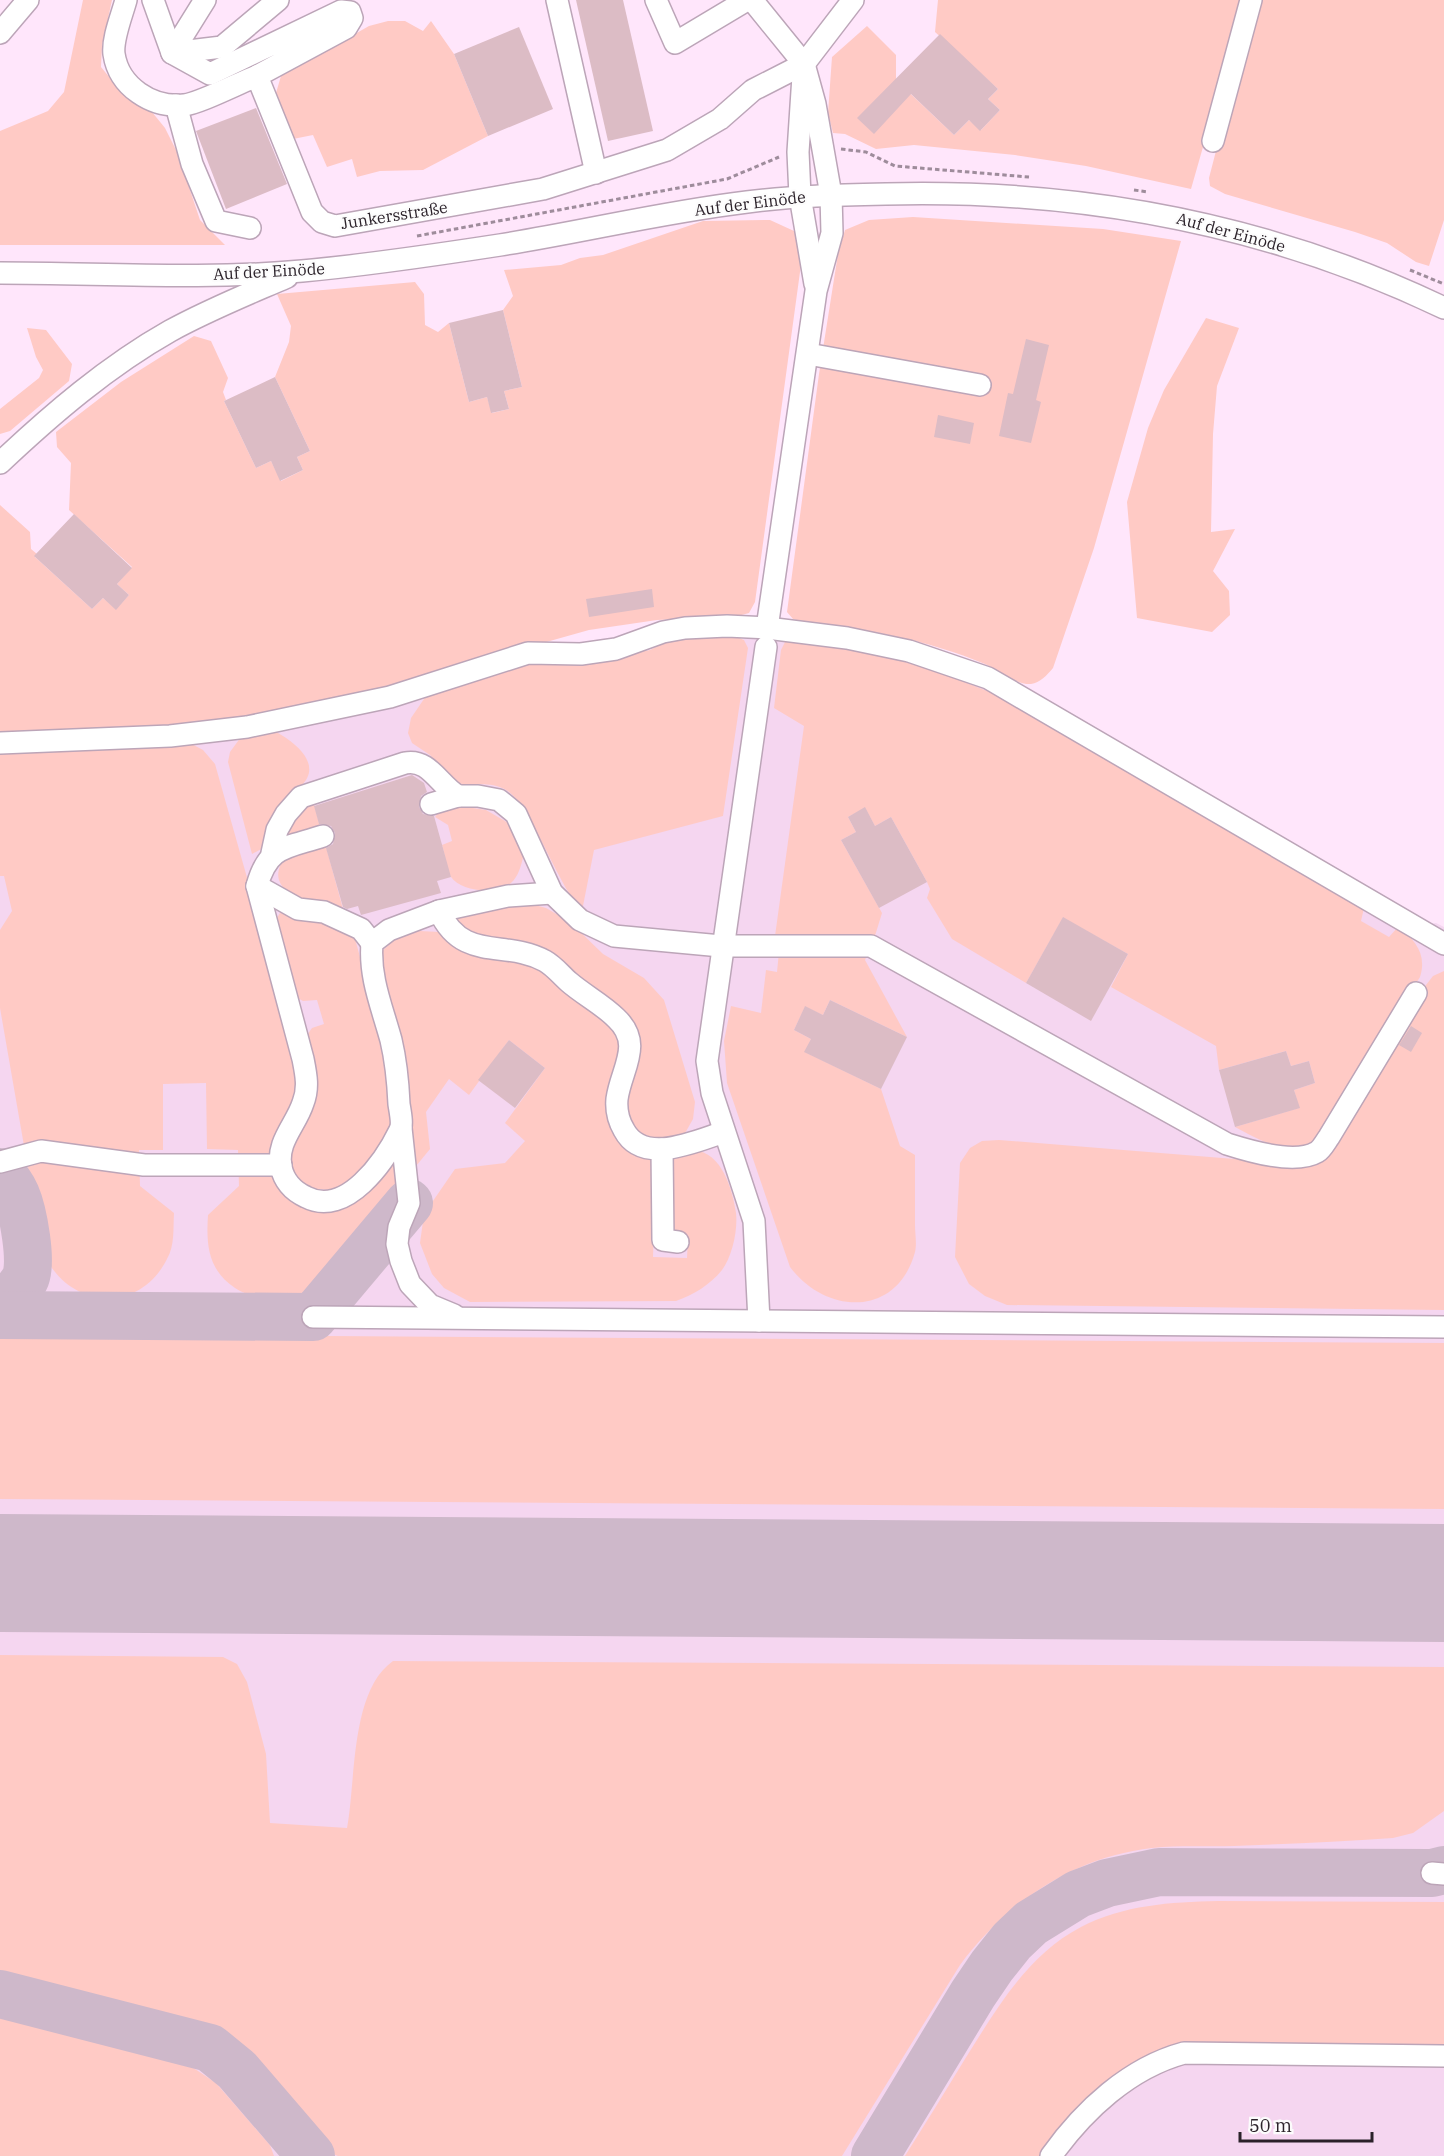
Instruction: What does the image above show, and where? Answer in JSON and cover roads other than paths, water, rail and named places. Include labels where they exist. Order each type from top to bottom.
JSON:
[{"type":"street","points":[[126,0],[114,52],[121,74],[133,90],[158,104],[186,105],[257,76],[346,28],[352,18],[350,12],[341,11],[210,74],[172,53],[153,0]]},
{"type":"street","points":[[172,53],[204,0]]},
{"type":"street","points":[[172,53],[222,47],[278,0]]},
{"type":"street","points":[[557,0],[596,172]]},
{"type":"street","points":[[656,0],[675,43],[747,0]]},
{"type":"street","points":[[752,0],[804,64],[816,104],[831,195],[832,233],[816,291],[721,946],[707,1061],[712,1093],[754,1221],[759,1321]]},
{"type":"street","name":"Junkersstraße","points":[[257,76],[312,212],[322,222],[335,226],[543,189],[667,150],[720,119],[753,90],[804,64],[853,0]]},
{"type":"street","points":[[1214,141],[1251,0]]},
{"type":"street","points":[[0,33],[28,1]]},
{"type":"street","points":[[804,64],[798,152],[800,196],[816,291]]},
{"type":"street","points":[[176,105],[192,164],[216,221],[250,228]]},
{"type":"street","name":"Auf der Einöde","points":[[0,273],[138,275],[302,271],[501,245],[686,210],[800,196],[960,193],[1091,203],[1190,219],[1305,251],[1401,288],[1444,308]]},
{"type":"street","points":[[0,463],[78,394],[152,343],[218,306],[302,271]]},
{"type":"street","points":[[808,354],[980,385]]},
{"type":"street","points":[[0,743],[149,737],[247,727],[390,697],[528,653],[581,654],[616,649],[663,632],[685,628],[727,626],[766,638],[878,643],[926,656],[988,678],[1444,944]]},
{"type":"street","points":[[401,1128],[363,1184],[341,1198],[327,1202],[312,1200],[296,1192],[286,1180],[281,1165],[287,1133],[303,1103],[307,1083],[303,1059],[257,886],[260,873],[272,853],[277,830],[286,814],[301,796],[416,761],[424,765],[447,789],[458,796]]},
{"type":"street","points":[[430,804],[458,796],[478,796],[498,800],[516,814],[552,893],[580,920],[614,936],[721,946],[871,946],[1227,1144],[1257,1153],[1279,1156],[1317,1152],[1329,1137],[1416,993]]},
{"type":"street","points":[[272,853],[323,836]]},
{"type":"street","points":[[257,886],[298,909],[324,912],[361,929],[372,943],[370,964],[391,1042],[397,1076],[409,1203],[399,1227],[397,1244],[400,1261],[410,1284],[430,1305],[461,1318]]},
{"type":"street","points":[[372,943],[389,930],[439,911],[508,896],[552,893]]},
{"type":"street","points":[[439,911],[450,929],[468,943],[480,948],[524,953],[547,962],[618,1019],[631,1042],[631,1053],[617,1099],[620,1122],[634,1142],[645,1147],[662,1149],[724,1132]]},
{"type":"street","points":[[662,1149],[663,1240],[678,1242]]},
{"type":"street","points":[[0,1162],[41,1151],[144,1165],[281,1165]]},
{"type":"street","points":[[313,1317],[1444,1327]]},
{"type":"street","points":[[1051,2156],[1095,2105],[1126,2079],[1184,2053],[1444,2056]]}]
